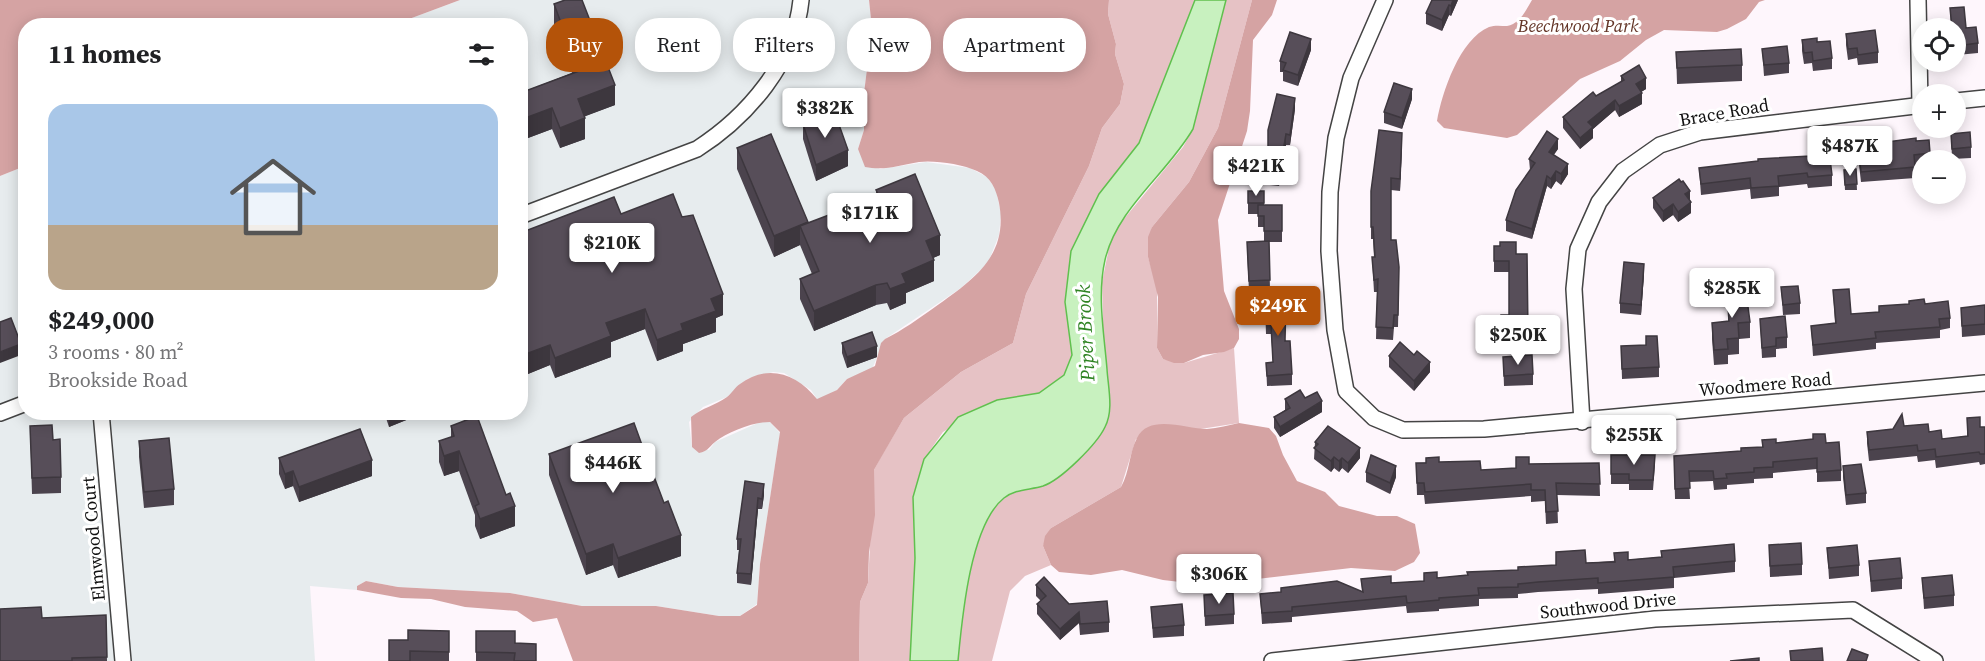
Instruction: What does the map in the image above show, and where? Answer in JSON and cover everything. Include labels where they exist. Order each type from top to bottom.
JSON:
[{"type":"street","points":[[528,213],[697,149],[714,138],[745,110],[781,64],[796,28],[801,0]]},
{"type":"street","name":"Woodmere Road","points":[[1385,0],[1351,78],[1336,138],[1330,192],[1329,251],[1335,330],[1346,391],[1374,418],[1403,430],[1484,429],[1581,422],[1985,383]]},
{"type":"street","points":[[1918,0],[1921,84]]},
{"type":"street","points":[[1966,100],[1985,98]]},
{"type":"street","name":"Brace Road","points":[[1581,422],[1574,289],[1578,249],[1599,202],[1623,171],[1660,145],[1700,132],[1912,106]]},
{"type":"street","points":[[0,413],[18,406]]},
{"type":"street","name":"Elmwood Court","points":[[102,420],[123,661]]},
{"type":"street","name":"Southwood Drive","points":[[1272,661],[1335,658],[1655,618],[1853,610],[1935,661]]},
{"type":"shaded area","points":[[460,0],[869,0],[871,18],[847,18],[847,72],[867,72],[864,130],[858,149],[880,169],[926,162],[970,168],[987,177],[996,189],[1001,214],[999,235],[988,263],[961,288],[885,339],[872,369],[847,379],[837,390],[817,399],[811,390],[784,373],[773,372],[747,379],[727,397],[703,407],[689,422],[692,447],[709,450],[715,442],[760,422],[770,422],[780,433],[760,564],[757,604],[740,616],[719,616],[656,606],[582,606],[510,593],[398,587],[366,581],[357,586],[357,590],[310,586],[315,661],[0,661],[0,176],[18,169],[18,420],[528,420],[528,18],[412,18]]},
{"type":"shaded area","points":[[1109,0],[1195,0],[1139,143],[1071,251],[1065,302],[1072,355],[1064,375],[1039,393],[997,400],[943,432],[924,459],[913,497],[915,557],[910,661],[859,661],[860,602],[868,583],[874,470],[904,418],[961,372],[1013,343],[1026,294],[1089,166],[1102,128],[1120,104],[1124,84],[1115,54],[1116,44],[1108,14]]},
{"type":"shaded area","points":[[1226,0],[1252,0],[1218,128],[1189,182],[1152,227],[1148,257],[1157,287],[1157,348],[1163,359],[1184,363],[1234,348],[1239,423],[1136,439],[1121,487],[1051,528],[1043,546],[1051,565],[1025,576],[1010,591],[992,661],[958,661],[965,598],[983,528],[993,510],[1010,494],[1045,485],[1103,320],[1102,282],[1110,243],[1119,225],[1183,147],[1193,129]]},
{"type":"green space","points":[[0,0],[460,0],[412,18],[18,18],[18,169],[0,176]]},
{"type":"green space","points":[[869,0],[1109,0],[1108,14],[1116,44],[1115,54],[1124,84],[1120,104],[1102,128],[1089,166],[1026,294],[1013,343],[961,372],[904,418],[874,470],[875,515],[869,552],[868,583],[860,602],[859,661],[573,661],[557,618],[533,622],[517,611],[465,607],[431,599],[401,598],[357,590],[357,586],[366,581],[398,587],[510,593],[582,606],[656,606],[719,616],[740,616],[757,605],[760,564],[780,432],[770,422],[756,424],[727,435],[699,453],[692,447],[691,417],[727,397],[740,384],[761,374],[782,374],[791,378],[809,390],[817,399],[837,390],[847,379],[875,366],[881,343],[885,339],[923,316],[975,276],[985,265],[999,238],[1001,222],[998,198],[992,184],[982,174],[964,166],[932,162],[886,168],[865,167],[858,149],[864,130],[867,72],[931,72],[931,18],[871,18]]},
{"type":"green space","points":[[1252,0],[1277,0],[1272,15],[1253,40],[1247,131],[1218,220],[1224,291],[1239,329],[1239,339],[1234,348],[1224,352],[1203,355],[1184,363],[1174,363],[1163,359],[1157,348],[1158,297],[1148,257],[1148,237],[1152,227],[1189,182],[1218,128]]},
{"type":"green space","name":"Beechwood Park","points":[[1532,0],[1765,0],[1759,2],[1746,19],[1717,32],[1664,30],[1646,40],[1620,61],[1580,79],[1517,135],[1507,138],[1444,128],[1437,121],[1439,109],[1461,54],[1479,33],[1489,27],[1507,26],[1516,22]]},
{"type":"green space","points":[[1239,423],[1269,428],[1276,436],[1297,481],[1325,492],[1339,506],[1377,516],[1397,516],[1415,524],[1420,553],[1414,562],[1395,571],[1351,568],[1206,585],[1163,580],[1122,570],[1091,575],[1059,572],[1051,565],[1043,546],[1045,536],[1051,528],[1121,487],[1134,444],[1143,430],[1159,424],[1207,429]]},
{"type":"water","name":"Piper Brook","points":[[1195,0],[1226,0],[1193,129],[1120,224],[1105,260],[1101,300],[1110,406],[1105,427],[1087,452],[1059,477],[1043,486],[1008,495],[992,511],[983,529],[970,574],[958,661],[910,661],[915,558],[913,497],[924,459],[958,417],[997,400],[1039,393],[1064,375],[1072,355],[1065,302],[1071,251],[1099,194],[1139,143]]},
{"type":"building","points":[[565,0],[582,0],[589,18],[559,18],[554,4]]},
{"type":"building","points":[[1432,0],[1453,0],[1442,20],[1426,13]]},
{"type":"building","points":[[1964,7],[1965,18],[1951,18],[1950,8]]},
{"type":"building","points":[[1976,27],[1978,43],[1966,45],[1966,28]]},
{"type":"building","points":[[1875,30],[1878,52],[1858,55],[1857,48],[1848,49],[1846,34]]},
{"type":"building","points":[[1290,32],[1311,39],[1298,75],[1283,70],[1286,63],[1280,61]]},
{"type":"building","points":[[1817,38],[1817,42],[1830,41],[1832,58],[1813,61],[1812,52],[1804,53],[1802,40]]},
{"type":"building","points":[[1787,46],[1789,63],[1764,65],[1762,49]]},
{"type":"building","points":[[1741,49],[1742,65],[1677,68],[1676,52]]},
{"type":"building","points":[[1639,65],[1646,78],[1636,84],[1642,93],[1619,106],[1615,100],[1588,122],[1593,127],[1580,138],[1563,117],[1593,92],[1596,96],[1624,80],[1621,76]]},
{"type":"building","points":[[576,72],[610,72],[615,85],[578,99],[585,118],[560,128],[552,108],[528,117],[528,90]]},
{"type":"building","points":[[1394,83],[1412,89],[1402,118],[1384,112]]},
{"type":"building","points":[[1277,94],[1295,98],[1290,135],[1286,134],[1279,175],[1261,173],[1263,153],[1268,154],[1268,130]]},
{"type":"building","points":[[824,116],[827,123],[837,119],[848,150],[816,165],[803,124]]},
{"type":"building","points":[[1379,130],[1402,133],[1400,179],[1391,178],[1391,240],[1396,240],[1399,267],[1398,315],[1394,315],[1393,328],[1376,327],[1378,279],[1374,280],[1372,257],[1375,257],[1373,227],[1371,227],[1371,191]]},
{"type":"building","points":[[1547,131],[1558,139],[1549,152],[1568,164],[1561,174],[1556,171],[1551,179],[1547,176],[1532,229],[1506,220],[1516,190],[1535,163],[1529,159]]},
{"type":"building","points":[[1966,132],[1970,132],[1971,147],[1952,149],[1951,138],[1966,138]]},
{"type":"building","points":[[771,134],[808,222],[774,236],[737,148]]},
{"type":"building","points":[[1916,138],[1916,141],[1929,140],[1930,150],[1912,150],[1912,167],[1861,172],[1858,146]]},
{"type":"building","points":[[1829,151],[1832,175],[1808,177],[1807,173],[1778,176],[1779,186],[1751,188],[1750,178],[1701,184],[1699,168],[1758,161],[1758,159],[1811,156],[1810,153]]},
{"type":"building","points":[[1856,169],[1857,184],[1845,185],[1844,170]]},
{"type":"building","points":[[915,174],[940,235],[926,241],[934,260],[902,274],[906,283],[890,289],[887,283],[876,285],[814,311],[800,279],[819,271],[800,226],[879,196],[876,190]]},
{"type":"building","points":[[1679,179],[1690,191],[1685,194],[1691,202],[1678,212],[1673,204],[1663,211],[1653,198]]},
{"type":"building","points":[[1248,191],[1264,191],[1264,203],[1248,203]]},
{"type":"building","points":[[673,194],[682,217],[693,215],[723,294],[711,299],[716,311],[681,324],[683,330],[657,340],[645,309],[606,323],[611,336],[555,358],[550,345],[528,353],[528,230],[614,197],[621,214]]},
{"type":"building","points":[[1258,205],[1282,205],[1282,231],[1264,231],[1264,216],[1258,216]]},
{"type":"building","points":[[1269,241],[1270,280],[1249,281],[1247,242]]},
{"type":"building","points":[[1500,242],[1516,242],[1516,254],[1527,254],[1528,333],[1516,334],[1516,328],[1501,328],[1501,315],[1509,315],[1509,261],[1494,261],[1494,246],[1500,246]]},
{"type":"building","points":[[1624,262],[1644,264],[1641,305],[1620,303]]},
{"type":"building","points":[[1745,284],[1750,322],[1738,323],[1739,338],[1727,339],[1728,349],[1714,350],[1712,323],[1729,321],[1728,307],[1733,307],[1732,285]]},
{"type":"building","points":[[1798,286],[1800,303],[1783,305],[1781,287]]},
{"type":"building","points":[[1849,289],[1851,314],[1879,312],[1879,306],[1909,304],[1909,301],[1924,299],[1925,304],[1948,301],[1950,318],[1939,319],[1940,327],[1875,332],[1876,338],[1813,345],[1811,326],[1836,323],[1833,290]]},
{"type":"building","points":[[1269,296],[1286,296],[1285,341],[1290,341],[1292,374],[1267,376],[1266,363],[1273,362],[1271,324],[1266,324],[1265,304],[1269,303]]},
{"type":"building","points":[[1985,305],[1985,324],[1962,326],[1961,308]]},
{"type":"building","points":[[1785,316],[1787,337],[1776,338],[1776,346],[1762,348],[1760,319]]},
{"type":"building","points":[[11,318],[18,336],[18,345],[0,352],[0,322]]},
{"type":"building","points":[[872,332],[877,346],[847,357],[842,343]]},
{"type":"building","points":[[1646,336],[1657,336],[1659,367],[1622,369],[1621,346],[1646,345]]},
{"type":"building","points":[[1400,342],[1414,355],[1417,351],[1430,362],[1414,381],[1389,356]]},
{"type":"building","points":[[1532,355],[1533,374],[1504,376],[1503,357]]},
{"type":"building","points":[[1300,390],[1305,398],[1317,392],[1322,401],[1280,427],[1274,417],[1290,408],[1285,399]]},
{"type":"building","points":[[1902,414],[1904,426],[1928,424],[1929,432],[1941,430],[1942,439],[1968,436],[1967,418],[1980,417],[1980,427],[1985,427],[1985,454],[1979,452],[1936,457],[1935,449],[1918,451],[1917,445],[1869,450],[1867,432],[1893,429]]},
{"type":"building","points":[[467,420],[478,420],[506,495],[510,493],[515,506],[480,519],[475,506],[479,504],[459,451],[444,456],[439,441],[454,436],[451,426]]},
{"type":"building","points":[[634,423],[642,445],[636,447],[646,476],[653,474],[664,503],[668,501],[681,535],[618,558],[613,544],[586,554],[549,454]]},
{"type":"building","points":[[52,425],[53,440],[60,439],[61,477],[32,478],[30,426]]},
{"type":"building","points":[[1328,426],[1360,448],[1348,463],[1342,458],[1339,461],[1334,457],[1331,461],[1314,448],[1318,444],[1315,442]]},
{"type":"building","points":[[360,429],[372,460],[299,487],[293,471],[285,474],[279,458]]},
{"type":"building","points":[[1813,434],[1825,434],[1826,443],[1839,442],[1841,470],[1817,472],[1817,458],[1773,462],[1773,467],[1754,468],[1754,472],[1726,474],[1727,478],[1714,479],[1713,471],[1689,471],[1690,488],[1675,489],[1674,456],[1741,451],[1741,448],[1763,447],[1762,440],[1776,439],[1776,443],[1813,439]]},
{"type":"building","points":[[169,438],[174,489],[144,492],[139,441]]},
{"type":"building","points":[[1371,455],[1396,466],[1390,483],[1366,472]]},
{"type":"building","points":[[1611,455],[1655,455],[1653,480],[1629,480],[1629,474],[1611,474]]},
{"type":"building","points":[[1439,457],[1439,462],[1480,461],[1481,470],[1516,468],[1516,457],[1529,457],[1529,464],[1599,463],[1600,484],[1556,483],[1558,511],[1546,512],[1545,490],[1531,490],[1531,484],[1425,492],[1424,483],[1417,483],[1416,463],[1426,463],[1426,458]]},
{"type":"building","points":[[1861,464],[1866,493],[1846,495],[1843,466]]},
{"type":"building","points":[[745,481],[764,484],[762,499],[758,498],[751,574],[737,573],[741,539],[737,539]]},
{"type":"building","points":[[1801,543],[1802,564],[1770,566],[1769,545]]},
{"type":"building","points":[[1734,544],[1735,561],[1673,567],[1674,577],[1598,583],[1598,578],[1538,582],[1518,584],[1518,587],[1478,588],[1479,595],[1439,598],[1439,600],[1407,603],[1406,596],[1292,607],[1292,611],[1262,613],[1260,594],[1281,592],[1281,588],[1337,581],[1363,592],[1361,579],[1391,576],[1391,583],[1424,581],[1424,573],[1437,572],[1437,578],[1468,575],[1467,572],[1518,570],[1518,567],[1556,565],[1556,552],[1585,550],[1586,563],[1615,562],[1614,553],[1628,552],[1628,560],[1662,557],[1661,551]]},
{"type":"building","points":[[1857,545],[1859,565],[1829,568],[1827,548]]},
{"type":"building","points":[[1900,558],[1902,578],[1871,581],[1869,561]]},
{"type":"building","points":[[1952,575],[1954,595],[1924,598],[1922,578]]},
{"type":"building","points":[[1044,577],[1069,604],[1107,601],[1109,622],[1080,624],[1079,612],[1060,629],[1037,604],[1046,596],[1036,585]]},
{"type":"building","points":[[1233,593],[1234,614],[1205,616],[1204,595]]},
{"type":"building","points":[[1182,604],[1184,625],[1153,628],[1151,607]]},
{"type":"building","points":[[41,607],[42,618],[106,615],[107,657],[72,658],[72,661],[0,661],[0,609]]},
{"type":"building","points":[[408,630],[449,631],[449,652],[410,651],[410,661],[389,661],[389,640],[408,640]]},
{"type":"building","points":[[476,631],[515,631],[515,643],[536,644],[536,661],[514,661],[515,653],[476,652]]},
{"type":"building","points":[[1822,648],[1823,661],[1791,661],[1790,651]]},
{"type":"building","points":[[1852,649],[1868,655],[1866,661],[1847,661]]},
{"type":"building","points":[[1759,658],[1759,661],[1730,661]]}]
